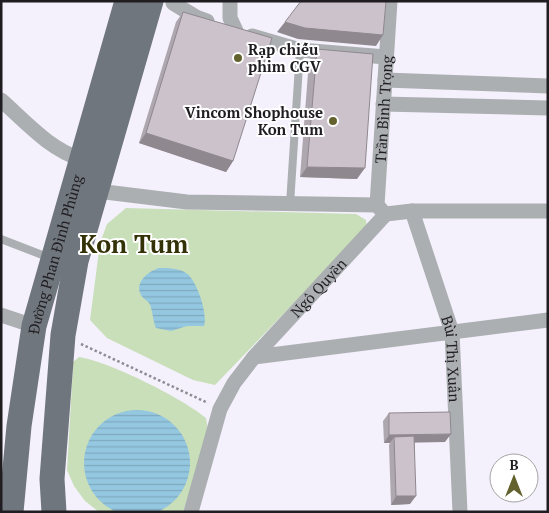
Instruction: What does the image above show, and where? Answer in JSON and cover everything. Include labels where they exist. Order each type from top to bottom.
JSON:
[{"type":"main road","name":"Đường Phan Đình Phùng","points":[[11,512],[19,426],[34,326],[52,258],[81,160],[156,3]]},
{"type":"main road","name":"Đường Phan Đình Phùng","points":[[54,512],[52,479],[62,335],[76,261],[96,191],[156,3]]},
{"type":"street","points":[[230,1],[230,18],[236,31]]},
{"type":"street","name":"Trần Bình Trọng","points":[[381,210],[383,104],[390,1]]},
{"type":"street","points":[[156,3],[236,31],[300,50],[386,57]]},
{"type":"street","points":[[385,80],[548,86]]},
{"type":"street","points":[[1,100],[53,147],[81,160]]},
{"type":"street","points":[[383,104],[548,108]]},
{"type":"street","points":[[72,190],[96,191],[186,202],[290,204],[412,211],[548,211]]},
{"type":"street","name":"Ngô Quyền","points":[[191,512],[220,408],[234,383],[381,210]]},
{"type":"street","name":"Bùi Thị Xuân","points":[[412,211],[452,332],[460,512]]},
{"type":"street","points":[[1,315],[34,326]]},
{"type":"street","points":[[254,358],[548,320]]},
{"type":"lane","points":[[290,204],[300,50]]},
{"type":"lane","points":[[1,239],[52,258]]},
{"type":"path","points":[[62,335],[220,408]]},
{"type":"green space","points":[[126,208],[356,214],[366,220],[367,227],[215,385],[193,380],[107,338],[90,320],[100,243],[107,224]]},
{"type":"green space","points":[[79,357],[126,373],[164,391],[206,418],[209,435],[183,512],[99,512],[85,501],[74,486],[67,470],[73,362]]},
{"type":"water","points":[[159,268],[180,270],[190,277],[198,290],[203,306],[204,326],[187,326],[171,331],[156,328],[150,306],[141,295],[139,286],[147,274]]},
{"type":"water","points":[[137,410],[157,414],[175,425],[186,443],[190,463],[186,483],[175,501],[157,512],[137,516],[117,512],[99,501],[88,483],[84,463],[88,443],[99,425],[117,414]]},
{"type":"building","points":[[301,1],[386,1],[383,35],[305,28],[285,22]]},
{"type":"building","points":[[183,12],[272,38],[233,161],[146,133]]},
{"type":"building","name":"Vincom Shophouse Kon Tum","points":[[317,49],[373,54],[365,168],[307,167]]},
{"type":"building","points":[[450,412],[451,434],[389,435],[389,413]]},
{"type":"building","points":[[414,436],[416,496],[396,496],[394,437]]},
{"type":"place","name":"Rạp chiếu phim CGV","points":[[238,58]]},
{"type":"place","name":"Vincom Shophouse Kon Tum","points":[[333,121]]},
{"type":"district","name":"Kon Tum","points":[[134,243]]}]
